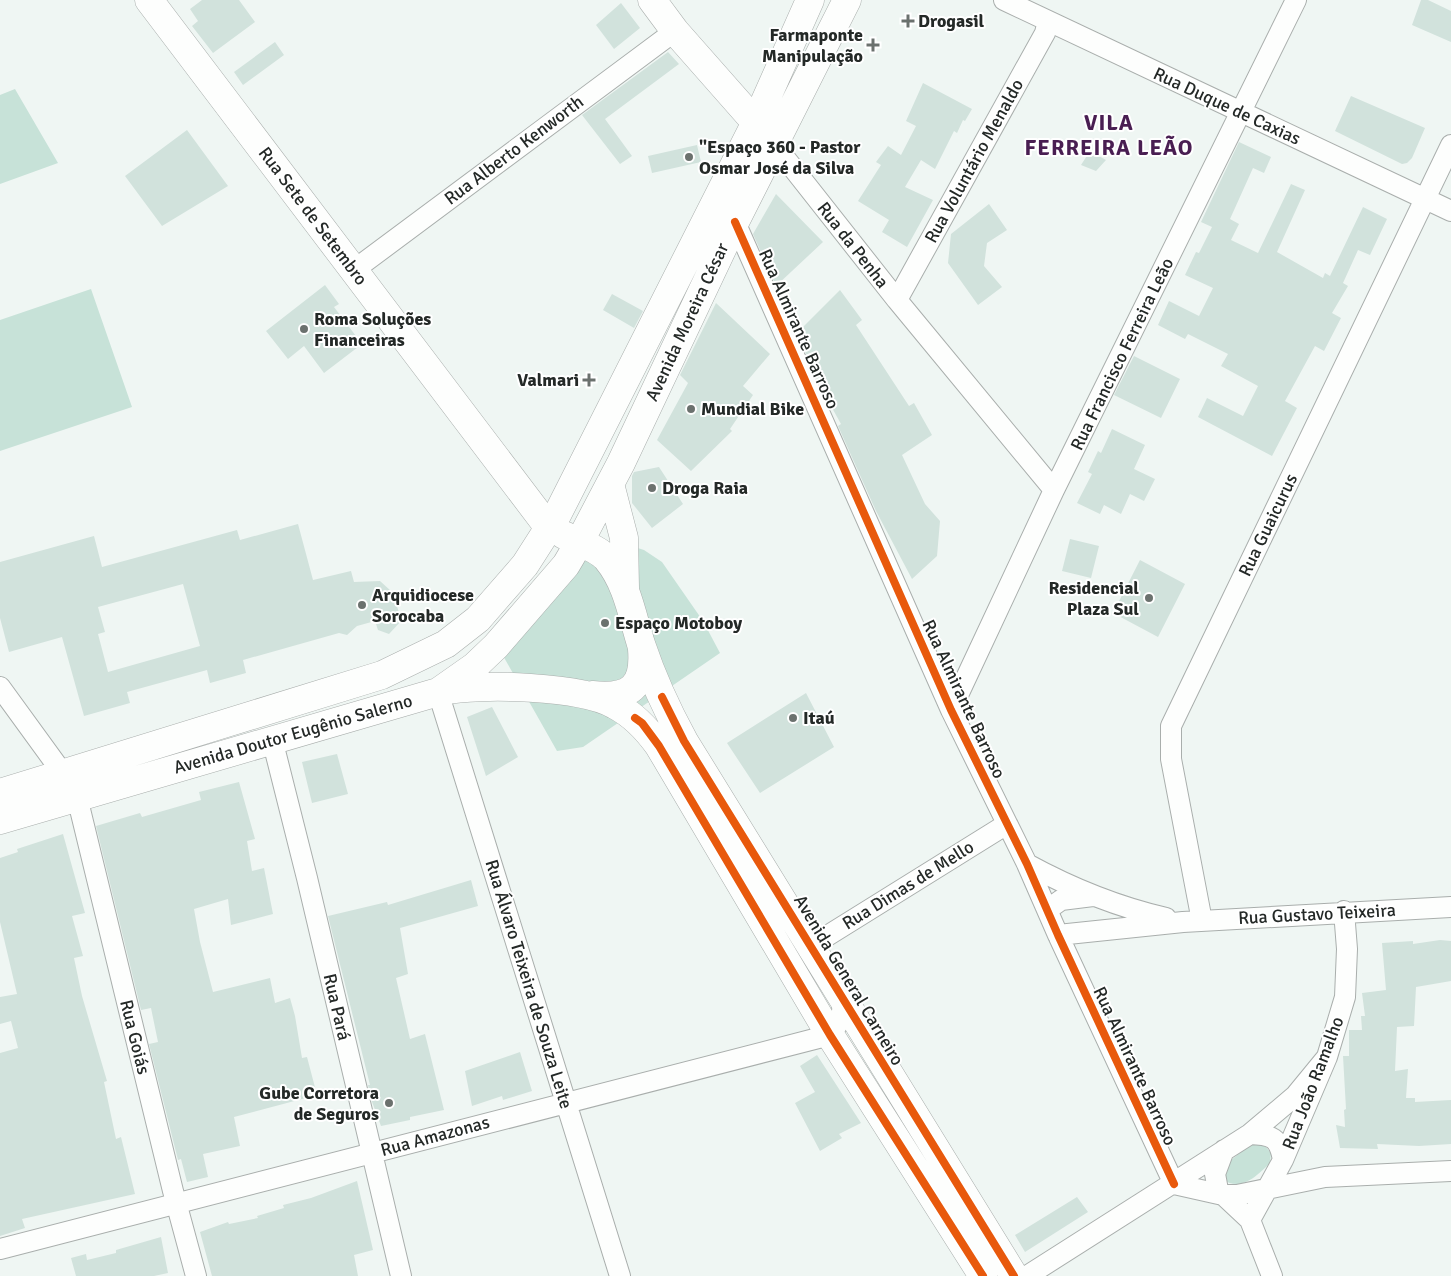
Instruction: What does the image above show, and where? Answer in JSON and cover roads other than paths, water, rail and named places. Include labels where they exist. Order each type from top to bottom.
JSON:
[{"type":"main road","name":"Rua Sete de Setembro","points":[[149,0],[549,528]]},
{"type":"main road","name":"Rua da Penha","points":[[652,0],[676,31],[774,144]]},
{"type":"main road","name":"Avenida Moreira César","points":[[525,564],[549,528],[587,457],[756,124],[810,0]]},
{"type":"main road","name":"Avenida Moreira César","points":[[579,543],[610,484],[735,222],[847,0]]},
{"type":"main road","points":[[610,484],[624,538],[626,592]]},
{"type":"main road","points":[[438,692],[485,686],[615,696],[633,689],[641,675],[642,645],[626,592],[606,558],[549,528]]},
{"type":"main road","name":"Avenida Doutor Eugênio Salerno","points":[[0,793],[70,786],[272,739],[438,692],[475,666],[496,646],[566,565],[579,543]]},
{"type":"main road","points":[[525,564],[494,622],[496,646],[507,670],[514,680],[525,688]]},
{"type":"main road","name":"Avenida Doutor Eugênio Salerno","points":[[0,820],[70,786],[382,675],[454,639],[478,619],[525,564]]},
{"type":"main road","name":"Avenida General Carneiro","points":[[642,645],[662,696],[684,741],[1014,1276]]},
{"type":"main road","points":[[588,694],[616,704],[642,723],[660,746],[830,1035],[984,1276]]},
{"type":"street","name":"Rua Duque de Caxias","points":[[1004,0],[1425,198],[1451,212]]},
{"type":"street","name":"Rua Francisco Ferreira Leão","points":[[951,710],[1054,490],[1296,0]]},
{"type":"street","name":"Rua Voluntário Menaldo","points":[[897,300],[1045,33],[1048,22]]},
{"type":"street","name":"Rua Alberto Kenworth","points":[[354,270],[676,31]]},
{"type":"street","name":"Rua da Penha","points":[[774,144],[897,300],[1054,490]]},
{"type":"street","name":"Rua Guaicurus","points":[[1192,921],[1171,759],[1171,726],[1451,145]]},
{"type":"street","name":"Rua Almirante Barroso","points":[[735,222],[951,710],[1027,864],[1174,1184]]},
{"type":"street","points":[[0,687],[70,786]]},
{"type":"street","name":"Rua Álvaro Teixeira de Souza Leite","points":[[438,692],[620,1276]]},
{"type":"street","name":"Rua Pará","points":[[272,739],[402,1276]]},
{"type":"street","name":"Rua Goiás","points":[[70,786],[196,1276]]},
{"type":"street","name":"Rua Dimas de Mello","points":[[811,946],[1007,824]]},
{"type":"street","name":"Rua Gustavo Teixeira","points":[[1027,864],[1055,879],[1139,912],[1192,921]]},
{"type":"street","name":"Rua Gustavo Teixeira","points":[[1047,910],[1061,900],[1095,895]]},
{"type":"street","name":"Rua Gustavo Teixeira","points":[[1058,935],[1192,921],[1344,911],[1451,907]]},
{"type":"street","name":"Rua João Ramalho","points":[[1250,1220],[1283,1160],[1327,1057],[1345,997],[1347,949],[1344,911]]},
{"type":"street","points":[[830,1035],[840,1021],[844,1005],[842,997]]},
{"type":"street","name":"Rua Amazonas","points":[[0,1249],[565,1101],[830,1035]]},
{"type":"street","points":[[1027,1276],[1250,1134],[1294,1096],[1327,1057]]},
{"type":"street","points":[[1250,1134],[1264,1135],[1274,1139],[1279,1143],[1283,1160],[1302,1173],[1325,1177]]},
{"type":"street","name":"Rua Almirante Barroso","points":[[1158,1149],[1174,1167],[1186,1171],[1196,1169]]},
{"type":"street","points":[[1224,1150],[1217,1164],[1216,1184],[1223,1195],[1250,1220],[1272,1276]]},
{"type":"street","points":[[1174,1184],[1223,1195],[1266,1190],[1325,1177],[1451,1171]]},
{"type":"place","name":"Drogasil","points":[[908,21]]},
{"type":"place","name":"Farmaponte Manipulação","points":[[873,45]]},
{"type":"place","name":"\"Espaço 360 - Pastor Osmar José da Silva","points":[[689,157]]},
{"type":"place","name":"Roma Soluções Financeiras","points":[[304,329]]},
{"type":"place","name":"Valmari","points":[[589,380]]},
{"type":"place","name":"Mundial Bike","points":[[691,409]]},
{"type":"place","name":"Droga Raia","points":[[652,488]]},
{"type":"place","name":"Residencial Plaza Sul","points":[[1149,598]]},
{"type":"place","name":"Arquidiocese Sorocaba","points":[[362,605]]},
{"type":"place","name":"Espaço Motoboy","points":[[605,623]]},
{"type":"place","name":"Itaú","points":[[793,718]]},
{"type":"place","name":"Gube Corretora de Seguros","points":[[389,1103]]},
{"type":"district","name":"VILA FERREIRA LEÃO","points":[[1109,134]]}]
